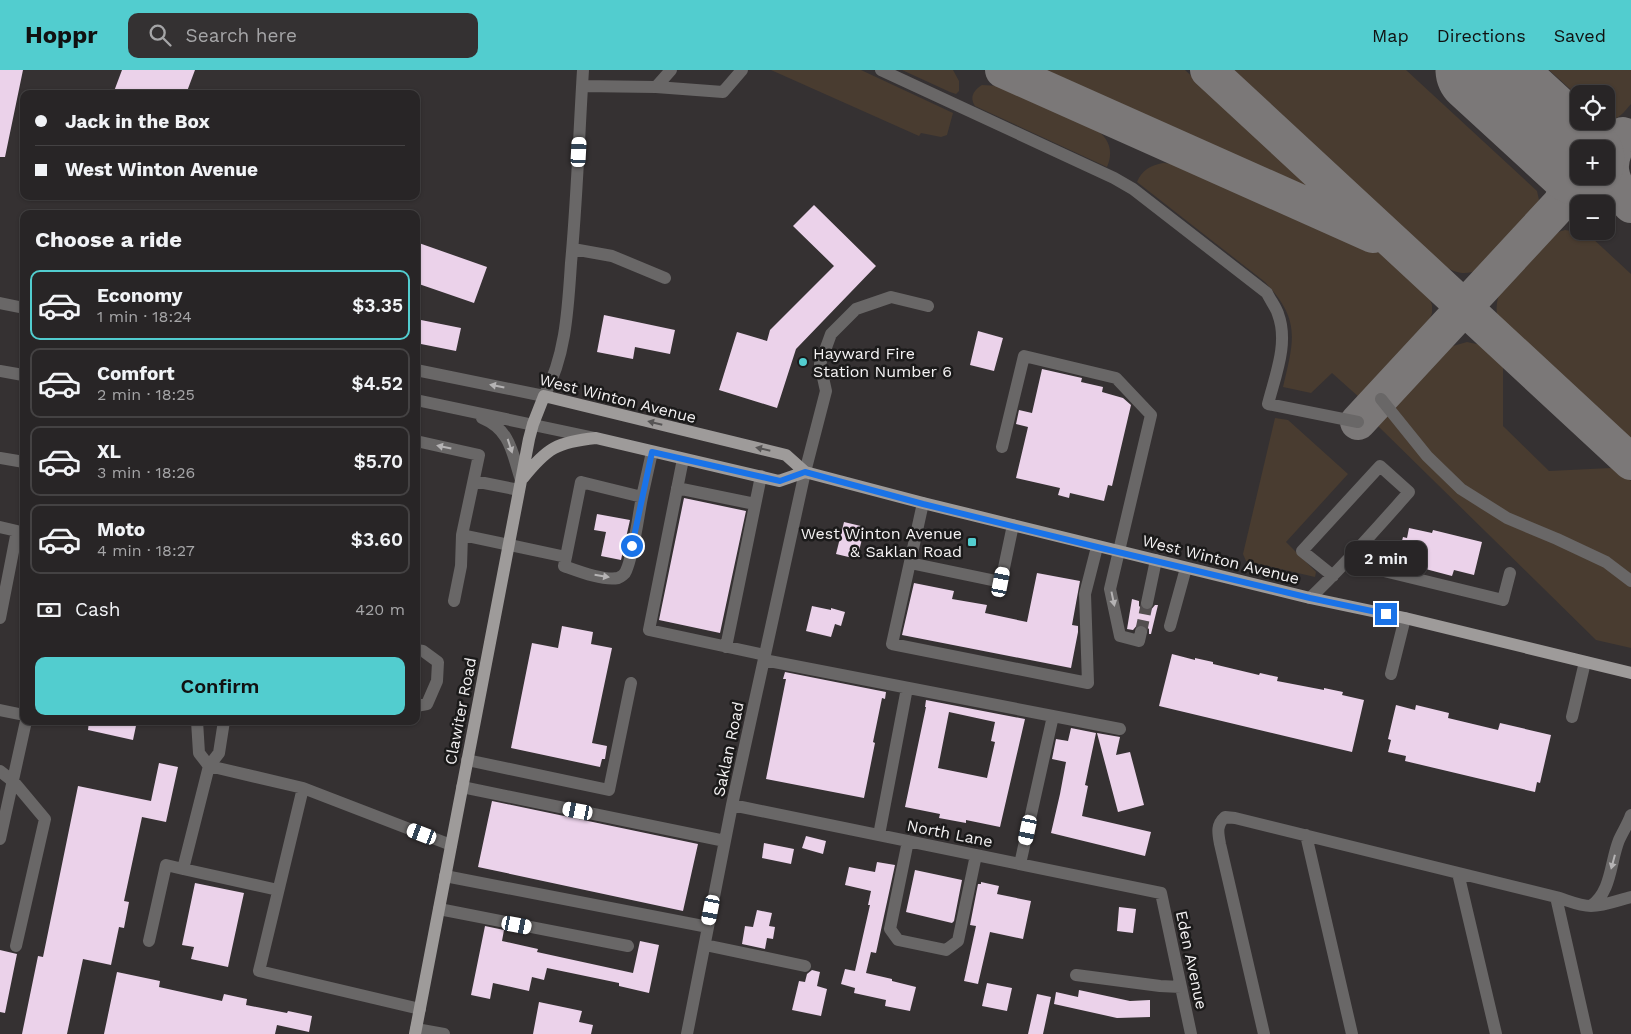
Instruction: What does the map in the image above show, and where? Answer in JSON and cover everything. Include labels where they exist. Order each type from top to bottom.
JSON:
[{"type":"main road","name":"Clawiter Road","points":[[416,1032],[520,485],[533,424],[544,396]]},
{"type":"main road","name":"West Winton Avenue","points":[[544,396],[786,455],[805,472],[923,504],[1310,598],[1405,618],[1631,673]]},
{"type":"main road","points":[[520,485],[537,460],[556,447],[571,441],[596,438],[780,481],[805,472]]},
{"type":"street","points":[[544,396],[553,380],[566,328],[573,249],[583,70]]},
{"type":"street","points":[[656,87],[671,70]]},
{"type":"street","points":[[582,86],[656,87],[723,92],[742,70]]},
{"type":"street","points":[[881,70],[1114,178],[1133,189],[1267,293],[1278,314],[1282,338],[1279,361],[1268,404],[1358,422]]},
{"type":"street","points":[[573,249],[612,256],[665,278]]},
{"type":"street","name":"Saklan Road","points":[[687,1034],[732,805],[805,472],[826,391],[820,364],[831,334],[856,309],[891,297],[928,306]]},
{"type":"street","points":[[0,303],[20,307]]},
{"type":"street","points":[[1002,447],[1024,356],[1116,378],[1151,415],[1110,588],[1120,636],[1139,641],[1141,632]]},
{"type":"street","points":[[0,371],[20,374]]},
{"type":"street","name":"West Winton Avenue","points":[[420,371],[544,396]]},
{"type":"street","points":[[1380,399],[1428,456],[1461,490],[1507,518],[1558,539],[1606,562],[1631,581]]},
{"type":"street","points":[[420,401],[596,438]]},
{"type":"street","points":[[459,408],[495,424],[507,438],[520,485],[474,481]]},
{"type":"street","points":[[420,442],[479,455],[462,535],[461,566],[454,600]]},
{"type":"street","points":[[642,497],[581,482],[564,566],[605,577],[619,578],[626,573],[652,452]]},
{"type":"street","points":[[0,458],[20,461]]},
{"type":"street","points":[[683,459],[649,630],[800,666],[1120,729]]},
{"type":"street","points":[[1310,598],[1333,576],[1347,562],[1409,492],[1380,466],[1302,550],[1333,576]]},
{"type":"street","points":[[726,647],[760,476]]},
{"type":"street","points":[[677,488],[755,504]]},
{"type":"street","points":[[923,504],[892,644],[1088,682],[1085,594],[1089,571],[1097,547]]},
{"type":"street","points":[[910,564],[1001,582],[1013,525]]},
{"type":"street","points":[[0,527],[17,531],[0,618]]},
{"type":"street","points":[[462,535],[566,557]]},
{"type":"street","points":[[1147,603],[1156,560]]},
{"type":"street","points":[[1347,562],[1503,600],[1510,573]]},
{"type":"street","points":[[1170,626],[1186,568]]},
{"type":"street","points":[[1391,674],[1405,618]]},
{"type":"street","points":[[420,651],[438,662],[437,680],[427,704],[420,705]]},
{"type":"street","points":[[1572,717],[1585,662]]},
{"type":"street","points":[[468,760],[609,790],[631,683]]},
{"type":"street","points":[[879,835],[907,688]]},
{"type":"street","points":[[0,710],[20,714]]},
{"type":"street","points":[[1020,864],[1053,716]]},
{"type":"street","points":[[0,839],[25,725]]},
{"type":"street","points":[[197,725],[199,752],[208,766],[303,788],[451,845]]},
{"type":"street","points":[[183,870],[208,766],[219,753],[223,725]]},
{"type":"street","points":[[0,771],[14,782],[45,818],[16,946]]},
{"type":"street","points":[[462,787],[725,842]]},
{"type":"street","points":[[303,788],[258,971],[420,1009]]},
{"type":"street","name":"North Lane","points":[[732,805],[1161,893]]},
{"type":"street","points":[[1264,1034],[1217,829],[1221,821],[1226,817],[1591,906],[1631,897]]},
{"type":"street","points":[[1591,906],[1598,901],[1607,886],[1619,841],[1631,817]]},
{"type":"street","points":[[1306,835],[1352,1034]]},
{"type":"street","points":[[908,841],[890,929],[898,940],[946,950],[958,941],[976,855]]},
{"type":"street","points":[[149,942],[166,865],[278,890]]},
{"type":"street","points":[[1458,873],[1496,1034]]},
{"type":"street","points":[[445,876],[708,928]]},
{"type":"street","name":"Eden Avenue","points":[[1161,893],[1191,1034]]},
{"type":"street","points":[[1556,897],[1588,1034]]},
{"type":"street","points":[[439,909],[628,946]]},
{"type":"street","points":[[705,945],[805,966]]},
{"type":"street","points":[[1076,975],[1181,987]]},
{"type":"street","points":[[416,1032],[444,1034]]},
{"type":"shaded area","points":[[771,70],[861,70],[953,113],[947,135],[941,137],[921,133],[919,136]]},
{"type":"shaded area","points":[[902,70],[953,70],[959,81],[959,91],[956,94],[950,92]]},
{"type":"shaded area","points":[[1039,70],[1185,70],[1315,191],[1303,188]]},
{"type":"shaded area","points":[[1234,70],[1406,70],[1537,191],[1539,200],[1537,207],[1479,270],[1469,273],[1453,271],[1444,266]]},
{"type":"shaded area","points":[[1549,70],[1631,70],[1631,104],[1615,118],[1615,85],[1570,85],[1570,89]]},
{"type":"shaded area","points":[[982,85],[999,86],[1095,129],[1104,136],[1109,145],[1110,156],[1107,167],[975,106],[972,100],[973,94]]},
{"type":"shaded area","points":[[1163,163],[1173,164],[1390,256],[1427,291],[1432,305],[1432,313],[1428,323],[1360,398],[1332,373],[1311,393],[1283,387],[1292,343],[1292,331],[1285,308],[1277,295],[1265,282],[1137,182],[1141,174],[1147,169]]},
{"type":"shaded area","points":[[1565,230],[1570,231],[1570,240],[1594,240],[1631,274],[1631,447],[1506,332],[1497,316],[1498,298],[1503,287],[1540,246],[1557,233]]},
{"type":"shaded area","points":[[1467,342],[1486,346],[1503,361],[1503,426],[1549,471],[1611,468],[1620,471],[1631,481],[1631,648],[1596,640],[1377,425],[1447,350]]},
{"type":"shaded area","points":[[1275,418],[1288,420],[1348,474],[1286,542],[1316,572],[1315,577],[1246,561],[1243,554]]},
{"type":"building","points":[[0,70],[23,70],[5,157],[0,157]]},
{"type":"building","points":[[122,70],[195,70],[188,90],[114,90]]},
{"type":"building","points":[[814,205],[876,266],[796,349],[777,408],[719,390],[737,332],[767,341],[770,330],[834,266],[793,226]]},
{"type":"building","points":[[420,243],[487,267],[474,303],[420,284]]},
{"type":"building","points":[[604,315],[675,330],[670,354],[635,347],[633,359],[597,352]]},
{"type":"building","points":[[420,320],[461,328],[456,351],[420,344]]},
{"type":"building","points":[[978,331],[1003,338],[994,371],[970,365]]},
{"type":"building","points":[[1042,369],[1082,378],[1081,382],[1103,387],[1102,392],[1123,398],[1131,405],[1112,486],[1108,485],[1104,501],[1070,493],[1069,498],[1058,495],[1060,488],[1016,478],[1028,427],[1016,424],[1019,410],[1032,413]]},
{"type":"building","points":[[684,498],[746,511],[720,633],[659,620]]},
{"type":"building","points":[[597,514],[630,520],[621,560],[601,556],[606,532],[594,530]]},
{"type":"building","points":[[844,522],[865,527],[857,559],[836,554]]},
{"type":"building","points":[[1409,528],[1432,533],[1433,530],[1482,542],[1474,575],[1454,570],[1452,576],[1418,567],[1419,562],[1398,556],[1403,537],[1407,538]]},
{"type":"building","points":[[1037,573],[1080,581],[1072,625],[1078,626],[1078,632],[1071,668],[902,635],[914,583],[954,591],[952,599],[987,605],[985,613],[1027,622]]},
{"type":"building","points":[[1132,599],[1139,601],[1139,606],[1145,611],[1150,611],[1155,605],[1158,605],[1151,634],[1149,634],[1149,629],[1143,624],[1138,624],[1133,630],[1127,629]]},
{"type":"building","points":[[812,606],[845,612],[841,626],[835,624],[831,637],[806,631]]},
{"type":"building","points":[[562,626],[593,632],[591,644],[612,648],[592,743],[607,746],[605,759],[602,759],[600,767],[511,748],[532,643],[558,648]]},
{"type":"building","points":[[1172,654],[1213,662],[1213,664],[1259,675],[1260,673],[1278,677],[1277,681],[1343,692],[1342,695],[1364,700],[1352,752],[1159,706]]},
{"type":"building","points":[[785,672],[886,692],[885,699],[882,698],[864,798],[766,779],[786,679],[783,679]]},
{"type":"building","points":[[926,700],[1025,719],[1000,827],[966,820],[966,823],[939,818],[940,814],[905,807]],"holes":[[[949,712],[995,722],[991,741],[995,742],[987,778],[938,768]]]},
{"type":"building","points":[[1396,705],[1415,710],[1416,705],[1449,713],[1448,718],[1498,730],[1500,723],[1551,735],[1540,783],[1537,782],[1535,792],[1405,761],[1406,756],[1388,752],[1391,740],[1388,739]]},
{"type":"building","points":[[89,725],[136,725],[133,740],[88,730]]},
{"type":"building","points":[[1071,728],[1096,733],[1085,785],[1088,786],[1082,816],[1151,832],[1145,856],[1051,833],[1066,762],[1052,759],[1056,739],[1068,741]]},
{"type":"building","points":[[1097,733],[1120,737],[1116,755],[1130,752],[1144,805],[1118,812]]},
{"type":"building","points":[[159,763],[178,767],[166,822],[142,817],[124,901],[129,902],[124,928],[119,927],[111,965],[83,959],[67,1034],[22,1034],[38,956],[43,957],[78,786],[151,801]]},
{"type":"building","points":[[492,801],[698,844],[683,911],[478,867]]},
{"type":"building","points":[[806,836],[826,841],[823,854],[802,848]]},
{"type":"building","points":[[764,843],[794,849],[791,864],[762,858]]},
{"type":"building","points":[[877,862],[895,865],[876,953],[871,952],[866,973],[916,987],[910,1011],[885,1006],[886,1000],[854,993],[855,988],[841,984],[845,969],[855,971],[870,905],[868,905],[871,891],[845,885],[849,867],[875,872]]},
{"type":"building","points":[[915,870],[962,880],[952,923],[906,912]]},
{"type":"building","points":[[981,882],[999,886],[997,894],[1031,901],[1023,939],[990,932],[978,984],[964,981],[976,926],[970,925],[978,884],[981,884]]},
{"type":"building","points":[[195,883],[244,893],[228,967],[191,959],[194,947],[182,945]]},
{"type":"building","points":[[1119,907],[1136,909],[1133,933],[1117,931]]},
{"type":"building","points":[[757,910],[772,913],[769,926],[775,927],[773,939],[767,938],[765,949],[742,944],[745,926],[753,927]]},
{"type":"building","points":[[485,926],[504,930],[502,941],[538,949],[537,952],[633,973],[640,941],[659,945],[649,993],[619,986],[619,983],[547,968],[544,980],[532,977],[529,991],[493,983],[490,999],[471,995]]},
{"type":"building","points":[[0,950],[17,954],[5,1013],[0,1012]]},
{"type":"building","points":[[812,970],[820,972],[817,986],[827,989],[821,1016],[792,1010],[799,981],[805,982],[807,974]]},
{"type":"building","points":[[117,972],[160,981],[159,987],[222,1001],[224,994],[247,999],[246,1005],[312,1016],[309,1032],[277,1025],[275,1034],[104,1034]]},
{"type":"building","points":[[987,983],[1012,988],[1007,1011],[982,1006]]},
{"type":"building","points":[[1079,990],[1130,1001],[1150,1000],[1150,1017],[1117,1018],[1054,1004],[1056,992],[1078,997]]},
{"type":"building","points":[[1037,994],[1051,997],[1043,1034],[1028,1034]]},
{"type":"building","points":[[539,1002],[582,1011],[579,1022],[593,1025],[591,1034],[533,1034]]},
{"type":"taxiway","points":[[1003,70],[1373,235]]},
{"type":"taxiway","points":[[1208,70],[1631,462]]},
{"type":"taxiway","points":[[1615,141],[1623,135],[1615,150]]},
{"type":"taxiway","points":[[1570,144],[1556,140],[1567,165],[1570,179]]},
{"type":"taxiway","points":[[1358,422],[1560,204],[1570,179]]},
{"type":"taxiway","points":[[1615,184],[1631,205]]},
{"type":"runway","points":[[1481,70],[1570,152]]},
{"type":"tunnel","points":[[1141,632],[1147,603]]},
{"type":"place","name":"Hayward Fire Station Number 6","points":[[803,362]]},
{"type":"place","name":"West Winton Avenue & Saklan Road","points":[[972,542]]},
{"type":"route","points":[[632,546],[652,452],[780,481],[805,472],[923,504],[1097,547],[1310,598],[1386,614]]}]
